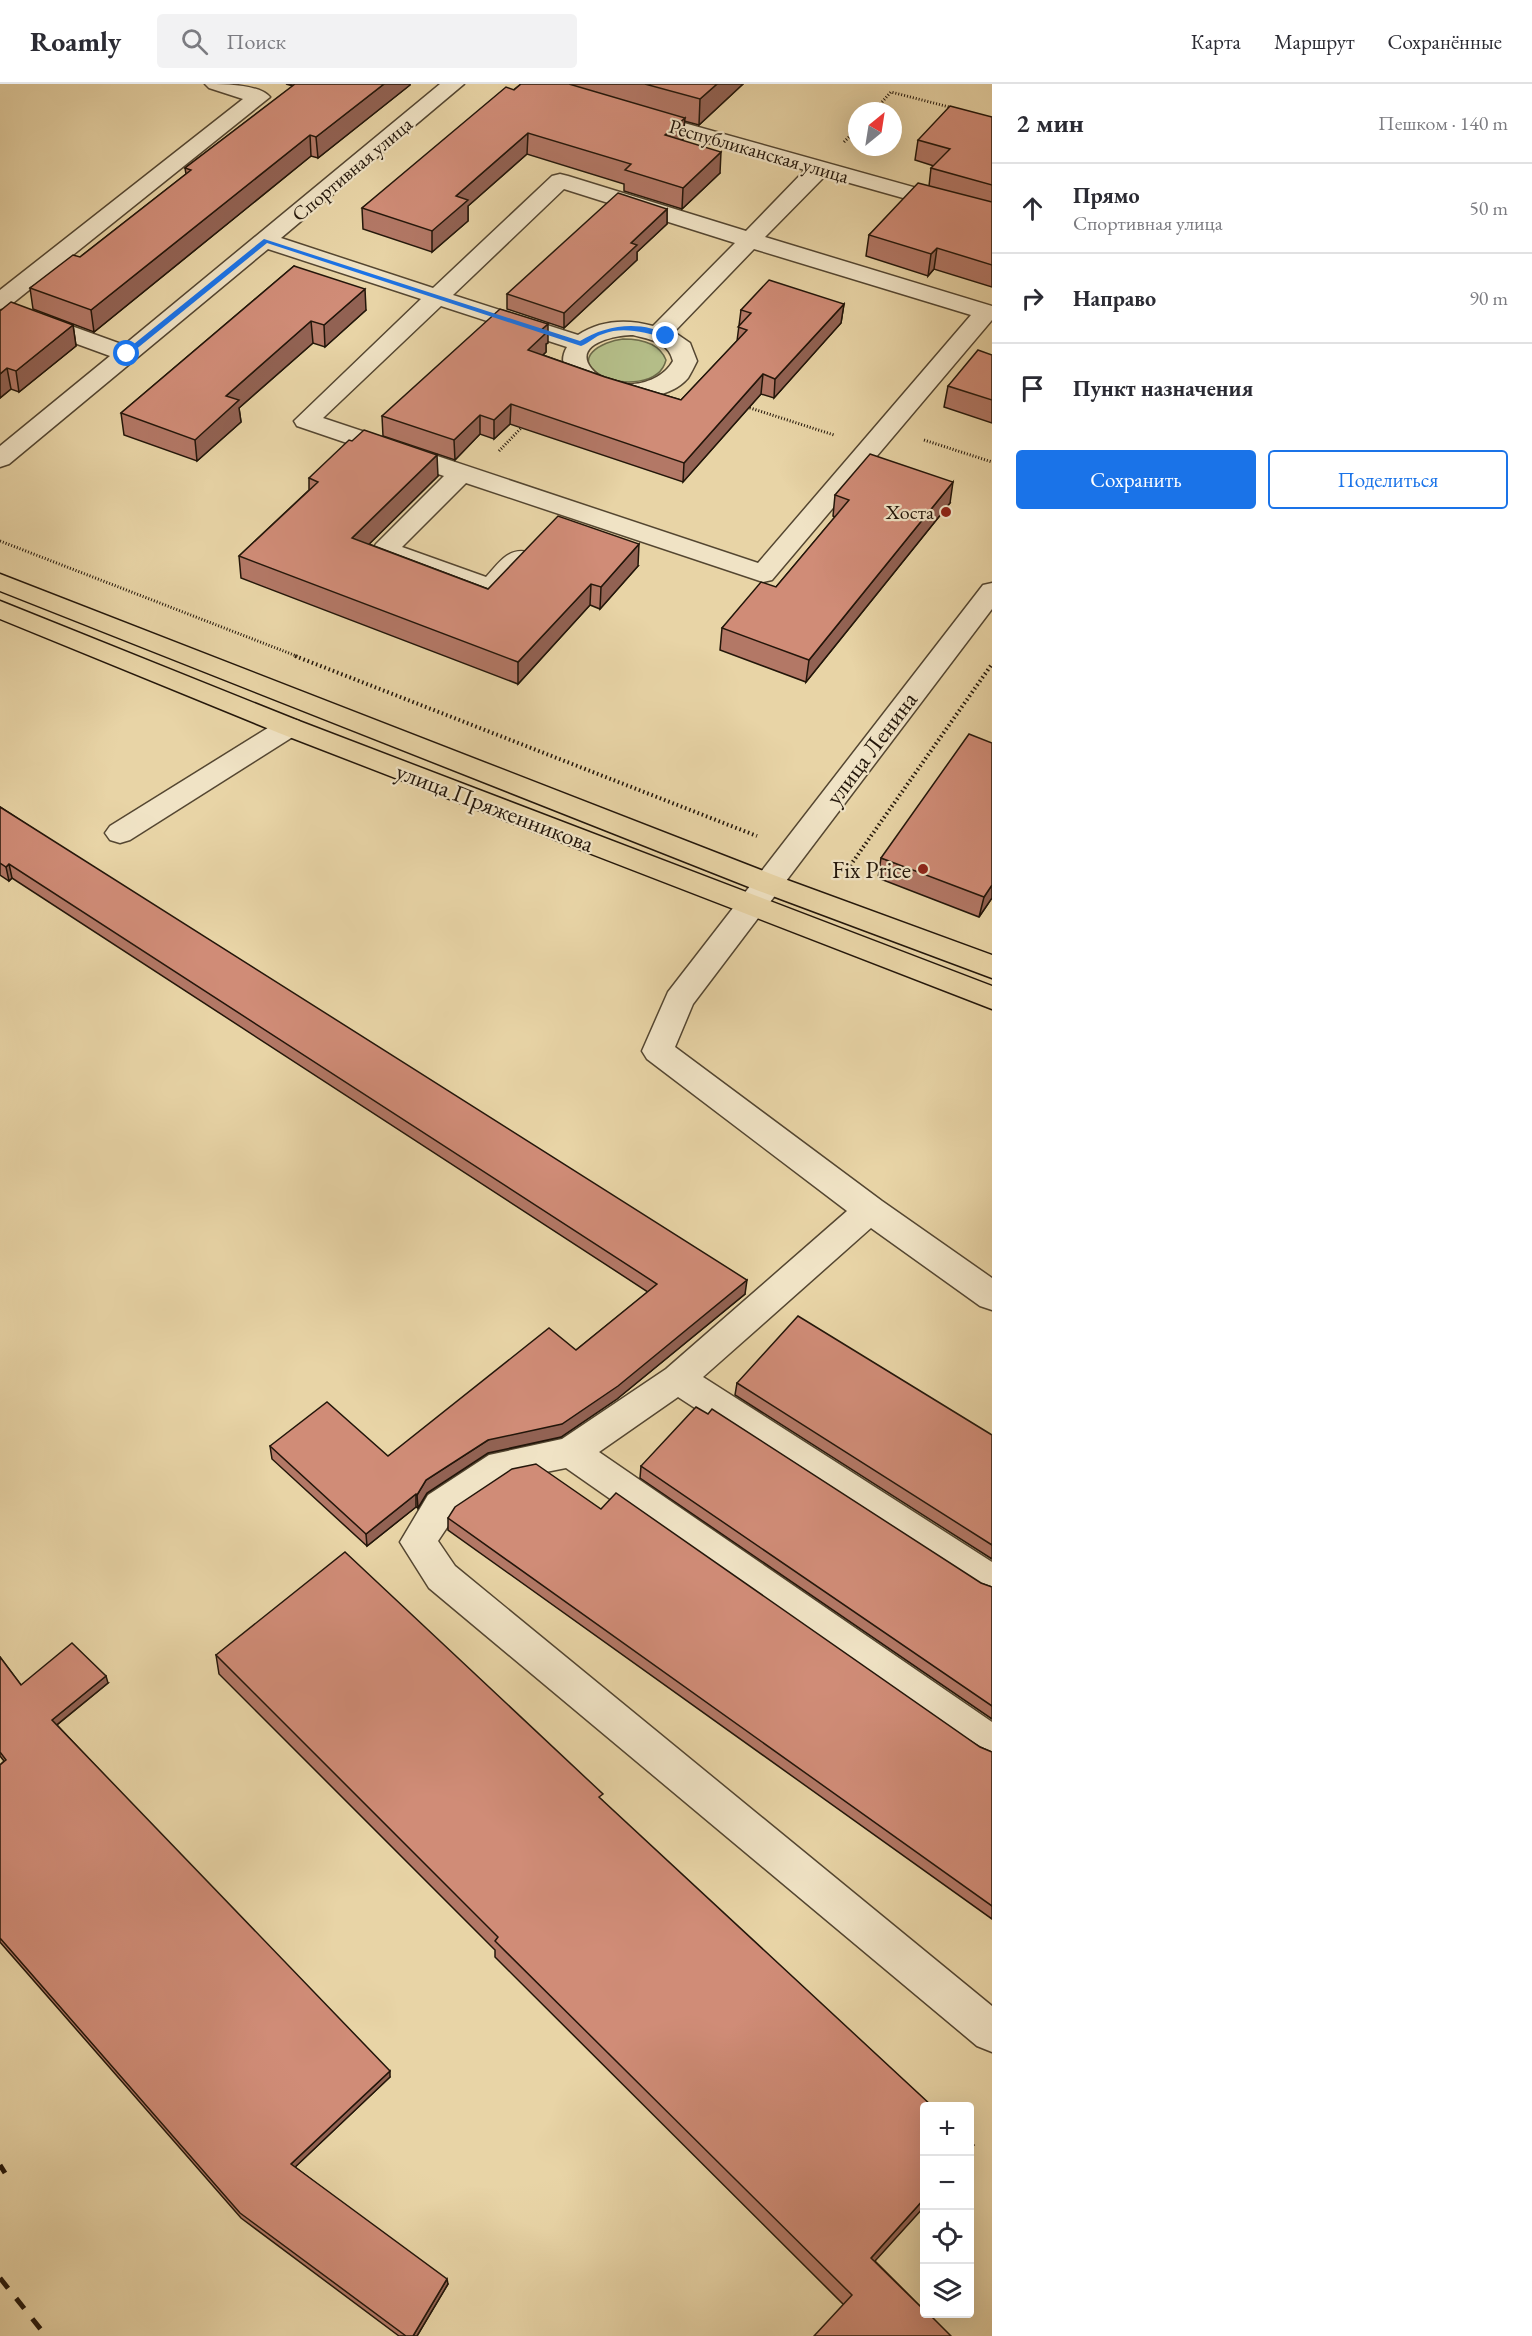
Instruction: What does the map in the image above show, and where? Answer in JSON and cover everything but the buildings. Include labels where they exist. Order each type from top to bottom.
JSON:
[{"type":"main road","name":"улица Пряженникова","points":[[0,582],[760,895],[992,998]]},
{"type":"main road","name":"улица Пряженникова","points":[[0,609],[289,727],[760,895],[992,967]]},
{"type":"street","points":[[0,302],[259,98],[216,84]]},
{"type":"street","name":"Спортивная улица","points":[[0,459],[453,84]]},
{"type":"street","name":"Республиканская улица","points":[[617,110],[819,169],[992,216]]},
{"type":"street","points":[[659,333],[819,169]]},
{"type":"street","points":[[560,181],[986,312],[763,574],[551,524],[468,475],[306,421],[436,298],[560,181]]},
{"type":"street","points":[[266,241],[581,344]]},
{"type":"street","points":[[0,308],[127,354]]},
{"type":"street","points":[[633,328],[659,333],[678,344],[684,354],[686,364],[680,374],[669,383],[654,388],[636,391],[599,385],[586,378],[577,369],[574,358],[581,344],[599,333],[633,328]]},
{"type":"street","points":[[468,475],[385,550],[490,588],[551,524]]},
{"type":"street","name":"улица Ленина","points":[[870,1210],[658,1051],[679,1000],[992,591]]},
{"type":"street","points":[[120,833],[289,727]]},
{"type":"street","points":[[992,1296],[870,1210],[678,1379],[571,1452],[502,1466],[441,1506],[418,1542],[442,1577],[992,2032]]},
{"type":"street","points":[[678,1379],[992,1582]]},
{"type":"street","points":[[571,1452],[992,1744]]},
{"type":"path","points":[[882,102],[891,92],[956,109]]},
{"type":"path","points":[[737,404],[992,462]]},
{"type":"path","points":[[468,475],[530,419]]},
{"type":"path","points":[[0,541],[794,850],[856,877]]},
{"type":"path","points":[[845,873],[992,664]]},
{"type":"green space","points":[[623,339],[654,345],[666,360],[662,368],[648,379],[629,382],[610,379],[593,370],[589,357],[593,352],[606,343]]},
{"type":"railway","points":[[0,2165],[5,2173]]},
{"type":"railway","points":[[0,2278],[46,2336]]},
{"type":"place","name":"Хоста","points":[[946,512]]},
{"type":"place","name":"Fix Price","points":[[923,869]]},
{"type":"route","points":[[127,354],[266,241],[581,344],[599,333],[615,329],[651,330],[666,336]]}]
